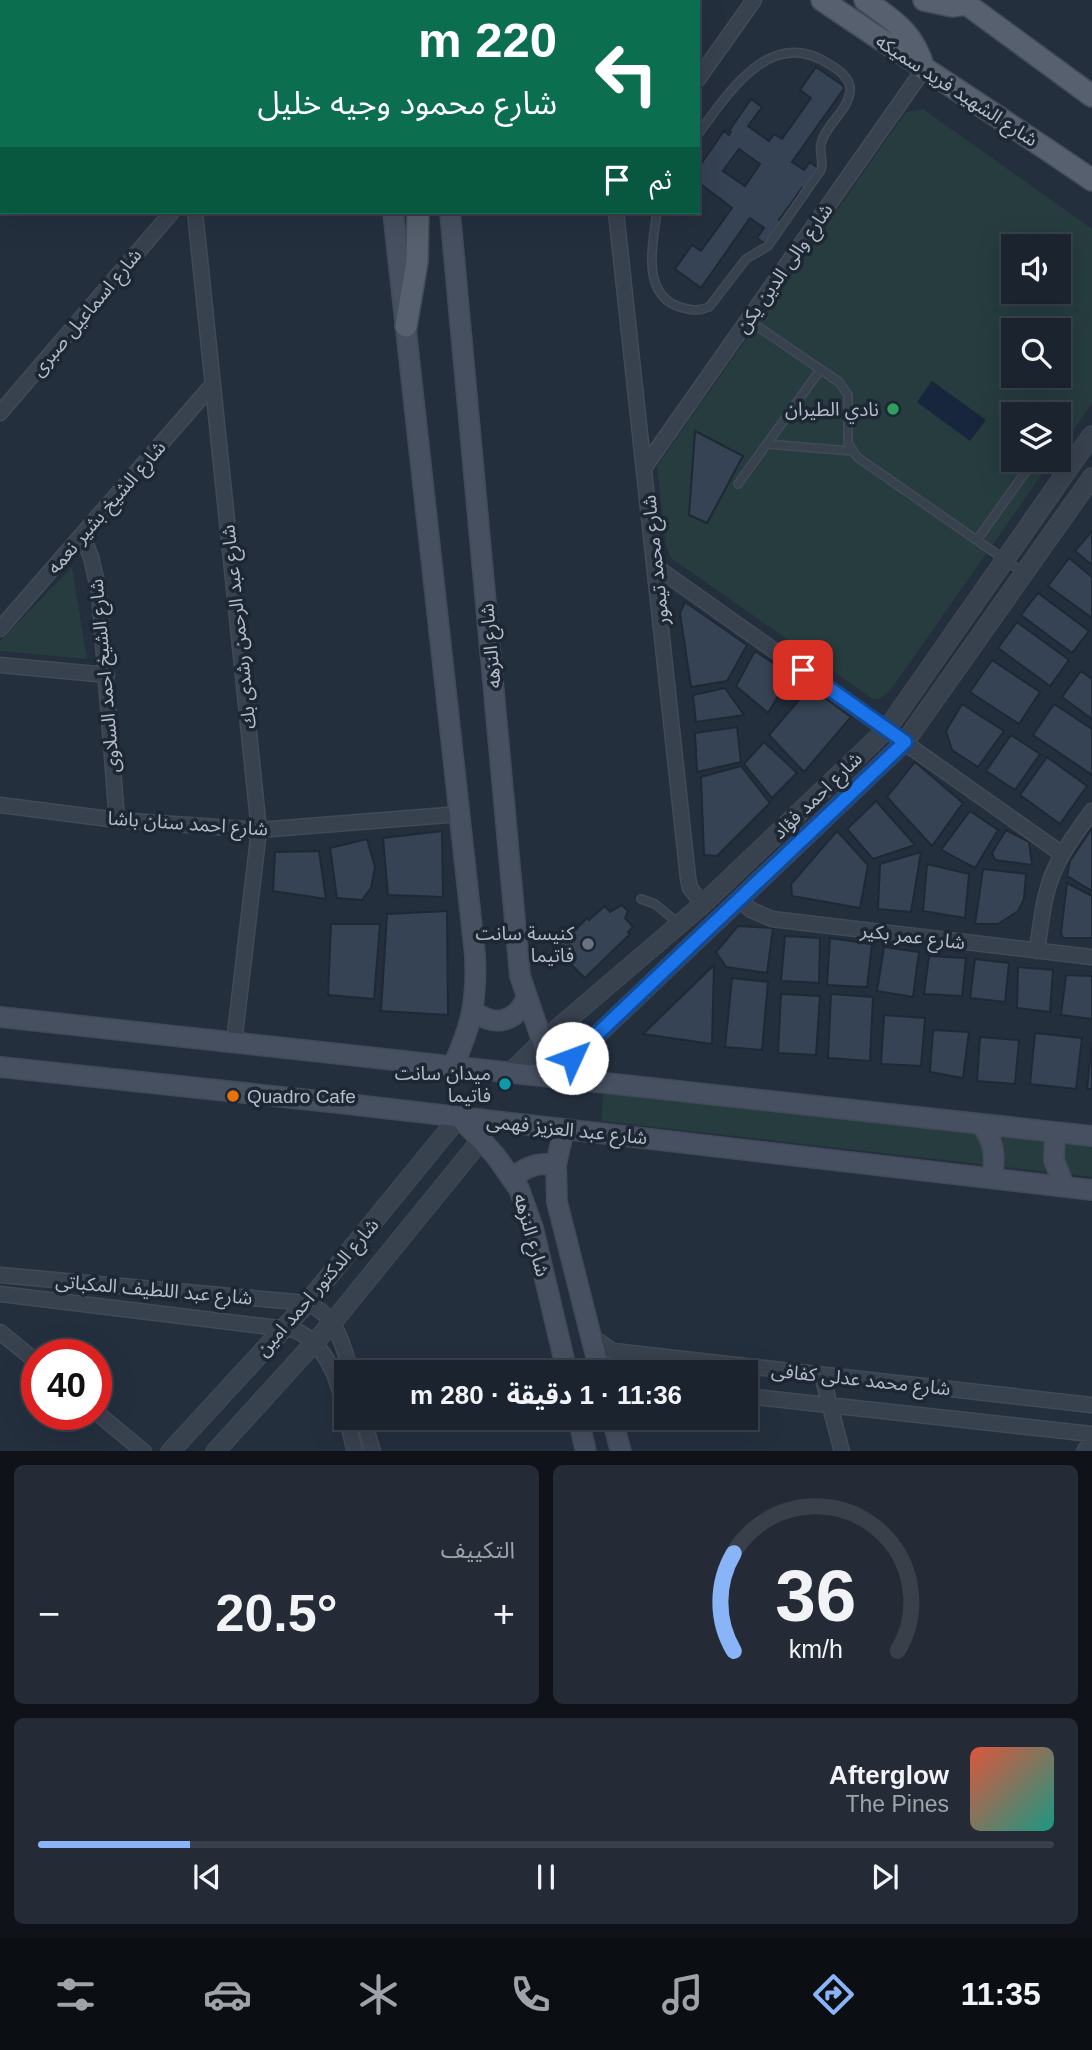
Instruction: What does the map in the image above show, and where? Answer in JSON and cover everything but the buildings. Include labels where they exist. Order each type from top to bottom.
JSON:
[{"type":"main road","name":"شارع الشهيد فريد سميكه","points":[[822,0],[1092,180]]},
{"type":"main road","points":[[865,0],[900,25],[911,38],[919,52],[923,69]]},
{"type":"main road","points":[[924,0],[952,6],[964,2],[1092,96]]},
{"type":"main road","points":[[393,214],[475,955],[474,1011],[468,1034],[453,1066]]},
{"type":"main road","points":[[406,326],[417,262],[418,214]]},
{"type":"main road","name":"شارع النزهه","points":[[450,214],[518,954],[526,999],[554,1076]]},
{"type":"main road","points":[[474,1011],[482,1018],[504,1021],[514,1016],[526,999]]},
{"type":"main road","points":[[0,1017],[1092,1136]]},
{"type":"main road","name":"شارع عبد العزيز فهمى","points":[[0,1067],[1092,1190]]},
{"type":"main road","name":"شارع النزهه","points":[[459,1117],[513,1178],[533,1228],[564,1360]]},
{"type":"main road","points":[[981,1124],[994,1149],[992,1177]]},
{"type":"main road","name":"شارع النزهه","points":[[564,1129],[556,1165],[555,1186],[597,1360]]},
{"type":"main road","points":[[1055,1132],[1054,1160],[1064,1186]]},
{"type":"main road","points":[[513,1178],[530,1166],[556,1165]]},
{"type":"main road","points":[[581,1430],[586,1451]]},
{"type":"main road","points":[[615,1430],[621,1451]]},
{"type":"street","points":[[700,76],[754,0]]},
{"type":"street","name":"شارع والى الدين يكن","points":[[644,468],[923,69]]},
{"type":"street","name":"شارع اسماعيل صبرى","points":[[0,413],[170,214]]},
{"type":"street","name":"شارع عبد الرحمن رشدى بك","points":[[195,214],[259,830],[234,1043]]},
{"type":"street","name":"شارع محمد تيمور","points":[[616,214],[688,878],[690,888],[703,904]]},
{"type":"street","name":"شارع الشيخ بشير نعمه","points":[[0,629],[213,384]]},
{"type":"street","name":"شارع احمد فؤاد","points":[[511,1072],[543,1041],[703,904],[887,729],[1092,435]]},
{"type":"street","name":"شارع احمد فؤاد","points":[[554,1076],[905,742],[1092,477]]},
{"type":"street","name":"شارع الشيخ احمد السلاوى","points":[[82,535],[91,557],[99,592],[117,820]]},
{"type":"street","points":[[656,567],[1062,854]]},
{"type":"street","points":[[0,665],[107,675]]},
{"type":"street","name":"شارع احمد سنان باشا","points":[[0,805],[117,820],[259,830],[460,814]]},
{"type":"street","points":[[1037,951],[1046,894],[1062,854],[1092,811]]},
{"type":"street","name":"شارع عمر بكير","points":[[740,900],[751,910],[772,919],[1092,957]]},
{"type":"street","name":"شارع الدكتور احمد امين","points":[[170,1451],[307,1303],[459,1117]]},
{"type":"street","name":"شارع الدكتور احمد امين","points":[[215,1451],[333,1322],[481,1140]]},
{"type":"street","name":"شارع عبد اللطيف المكباتى","points":[[0,1275],[307,1303]]},
{"type":"street","name":"شارع عبد اللطيف المكباتى","points":[[0,1294],[285,1327],[306,1335],[315,1342]]},
{"type":"street","points":[[307,1303],[326,1313],[333,1322],[347,1360]]},
{"type":"street","points":[[0,1332],[21,1349]]},
{"type":"street","name":"شارع محمد عدلى كفافى","points":[[592,1337],[611,1350],[622,1352],[1092,1405]]},
{"type":"street","points":[[315,1342],[323,1350],[333,1371],[355,1451]]},
{"type":"street","points":[[822,1375],[842,1451]]},
{"type":"street","name":"شارع محمد عدلى كفافى","points":[[758,1397],[1092,1434]]},
{"type":"street","points":[[112,1425],[144,1451]]},
{"type":"street","points":[[367,1430],[373,1451]]},
{"type":"street","points":[[1083,1451],[1092,1439]]},
{"type":"lane","points":[[657,214],[653,242],[655,284],[671,304],[689,310],[702,310],[713,302],[746,259],[768,246],[821,170],[821,144],[847,101],[850,85],[846,77],[826,61],[797,53],[776,56],[752,68],[741,78],[700,131]]},
{"type":"lane","points":[[748,320],[839,382],[848,396],[846,436],[857,457],[1024,573]]},
{"type":"lane","points":[[738,484],[820,370]]},
{"type":"lane","points":[[767,444],[851,450]]},
{"type":"lane","points":[[977,540],[1025,472]]},
{"type":"lane","points":[[641,899],[655,904],[679,924]]},
{"type":"green space","name":"نادي الطيران","points":[[923,109],[1092,229],[1092,403],[1071,434],[1071,402],[1001,402],[1001,472],[1044,472],[889,692],[879,699],[873,699],[671,558],[666,546],[657,466],[906,112]]},
{"type":"green space","points":[[72,567],[87,659],[0,651],[0,641]]},
{"type":"green space","points":[[604,1088],[1092,1143],[1092,1177],[601,1121]]},
{"type":"water","points":[[932,381],[986,420],[970,441],[917,402]]},
{"type":"place","name":"نادي الطيران","points":[[893,409]]},
{"type":"place","name":"كنيسة سانت فاتيما","points":[[588,944]]},
{"type":"place","name":"ميدان سانت فاتيما","points":[[505,1084]]},
{"type":"place","name":"Quadro Cafe","points":[[233,1096]]},
{"type":"route","points":[[572,1058],[905,742],[803,670]]}]
